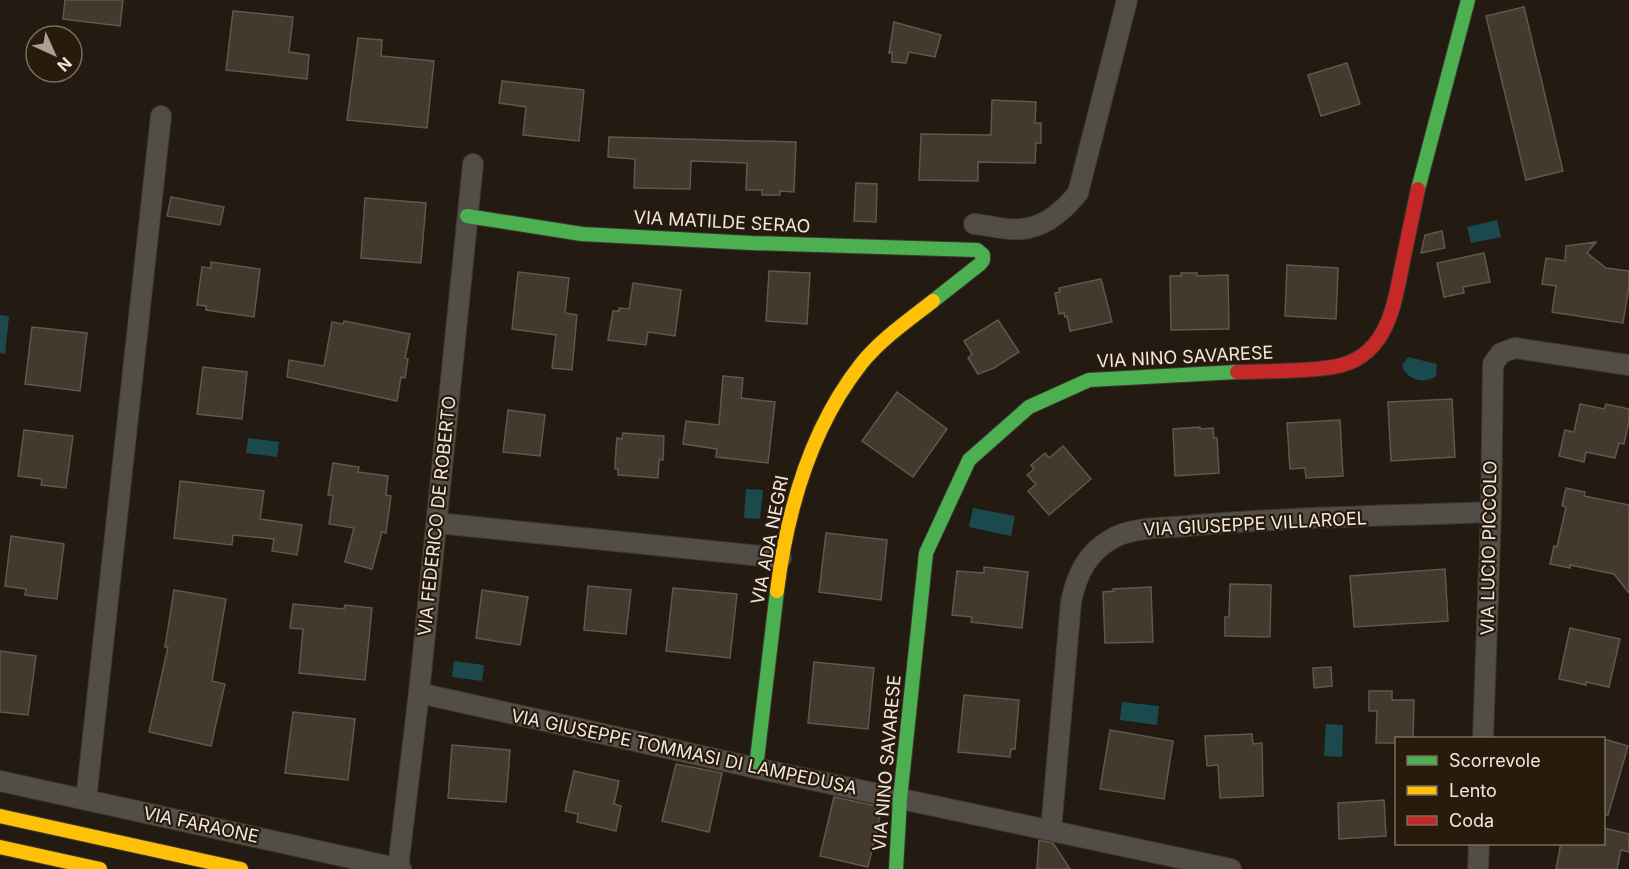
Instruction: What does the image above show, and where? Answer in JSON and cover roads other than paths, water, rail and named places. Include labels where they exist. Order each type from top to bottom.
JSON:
[{"type":"street","points":[[974,224],[1022,229],[1044,222],[1066,207],[1078,193],[1127,0]]},
{"type":"street","name":"VIA NINO SAVARESE","points":[[896,869],[900,799],[926,553],[969,460],[1029,407],[1089,380],[1334,367],[1354,360],[1371,349],[1384,333],[1392,314],[1420,180],[1468,0]]},
{"type":"street","points":[[86,800],[161,116]]},
{"type":"street","name":"VIA FEDERICO DE ROBERTO","points":[[400,869],[472,164]]},
{"type":"street","name":"VIA MATILDE SERAO","points":[[467,216],[582,234],[752,243],[977,250]]},
{"type":"street","name":"VIA ADA NEGRI","points":[[756,768],[781,558],[801,475],[832,409],[861,364],[890,335],[982,262],[983,255],[977,250]]},
{"type":"street","name":"VIA LUCIO PICCOLO","points":[[1483,737],[1491,512],[1491,371],[1496,358],[1508,349],[1515,348],[1629,365]]},
{"type":"street","name":"VIA GIUSEPPE VILLAROEL","points":[[1052,830],[1071,602],[1075,581],[1084,562],[1099,547],[1117,536],[1137,531],[1212,524],[1491,512]]},
{"type":"street","points":[[437,523],[781,558]]},
{"type":"street","name":"VIA GIUSEPPE TOMMASI DI LAMPEDUSA","points":[[419,693],[756,768],[1232,869]]},
{"type":"street","name":"VIA FARAONE","points":[[0,781],[400,869]]},
{"type":"street","points":[[0,816],[241,869]]},
{"type":"street","points":[[1478,869],[1479,845]]},
{"type":"street","points":[[0,847],[100,869]]},
{"type":"water","points":[[1497,220],[1501,237],[1471,243],[1467,227]]},
{"type":"water","points":[[0,315],[9,316],[5,354],[0,353]]},
{"type":"water","points":[[1408,357],[1437,364],[1436,376],[1426,380],[1412,378],[1402,366]]},
{"type":"water","points":[[248,438],[279,442],[277,457],[246,453]]},
{"type":"water","points":[[746,489],[763,490],[760,519],[744,518]]},
{"type":"water","points":[[973,508],[1015,516],[1011,536],[969,527]]},
{"type":"water","points":[[454,661],[484,665],[482,681],[452,677]]},
{"type":"water","points":[[1122,702],[1159,706],[1157,725],[1120,720]]},
{"type":"water","points":[[1326,724],[1343,725],[1342,757],[1324,756]]}]
